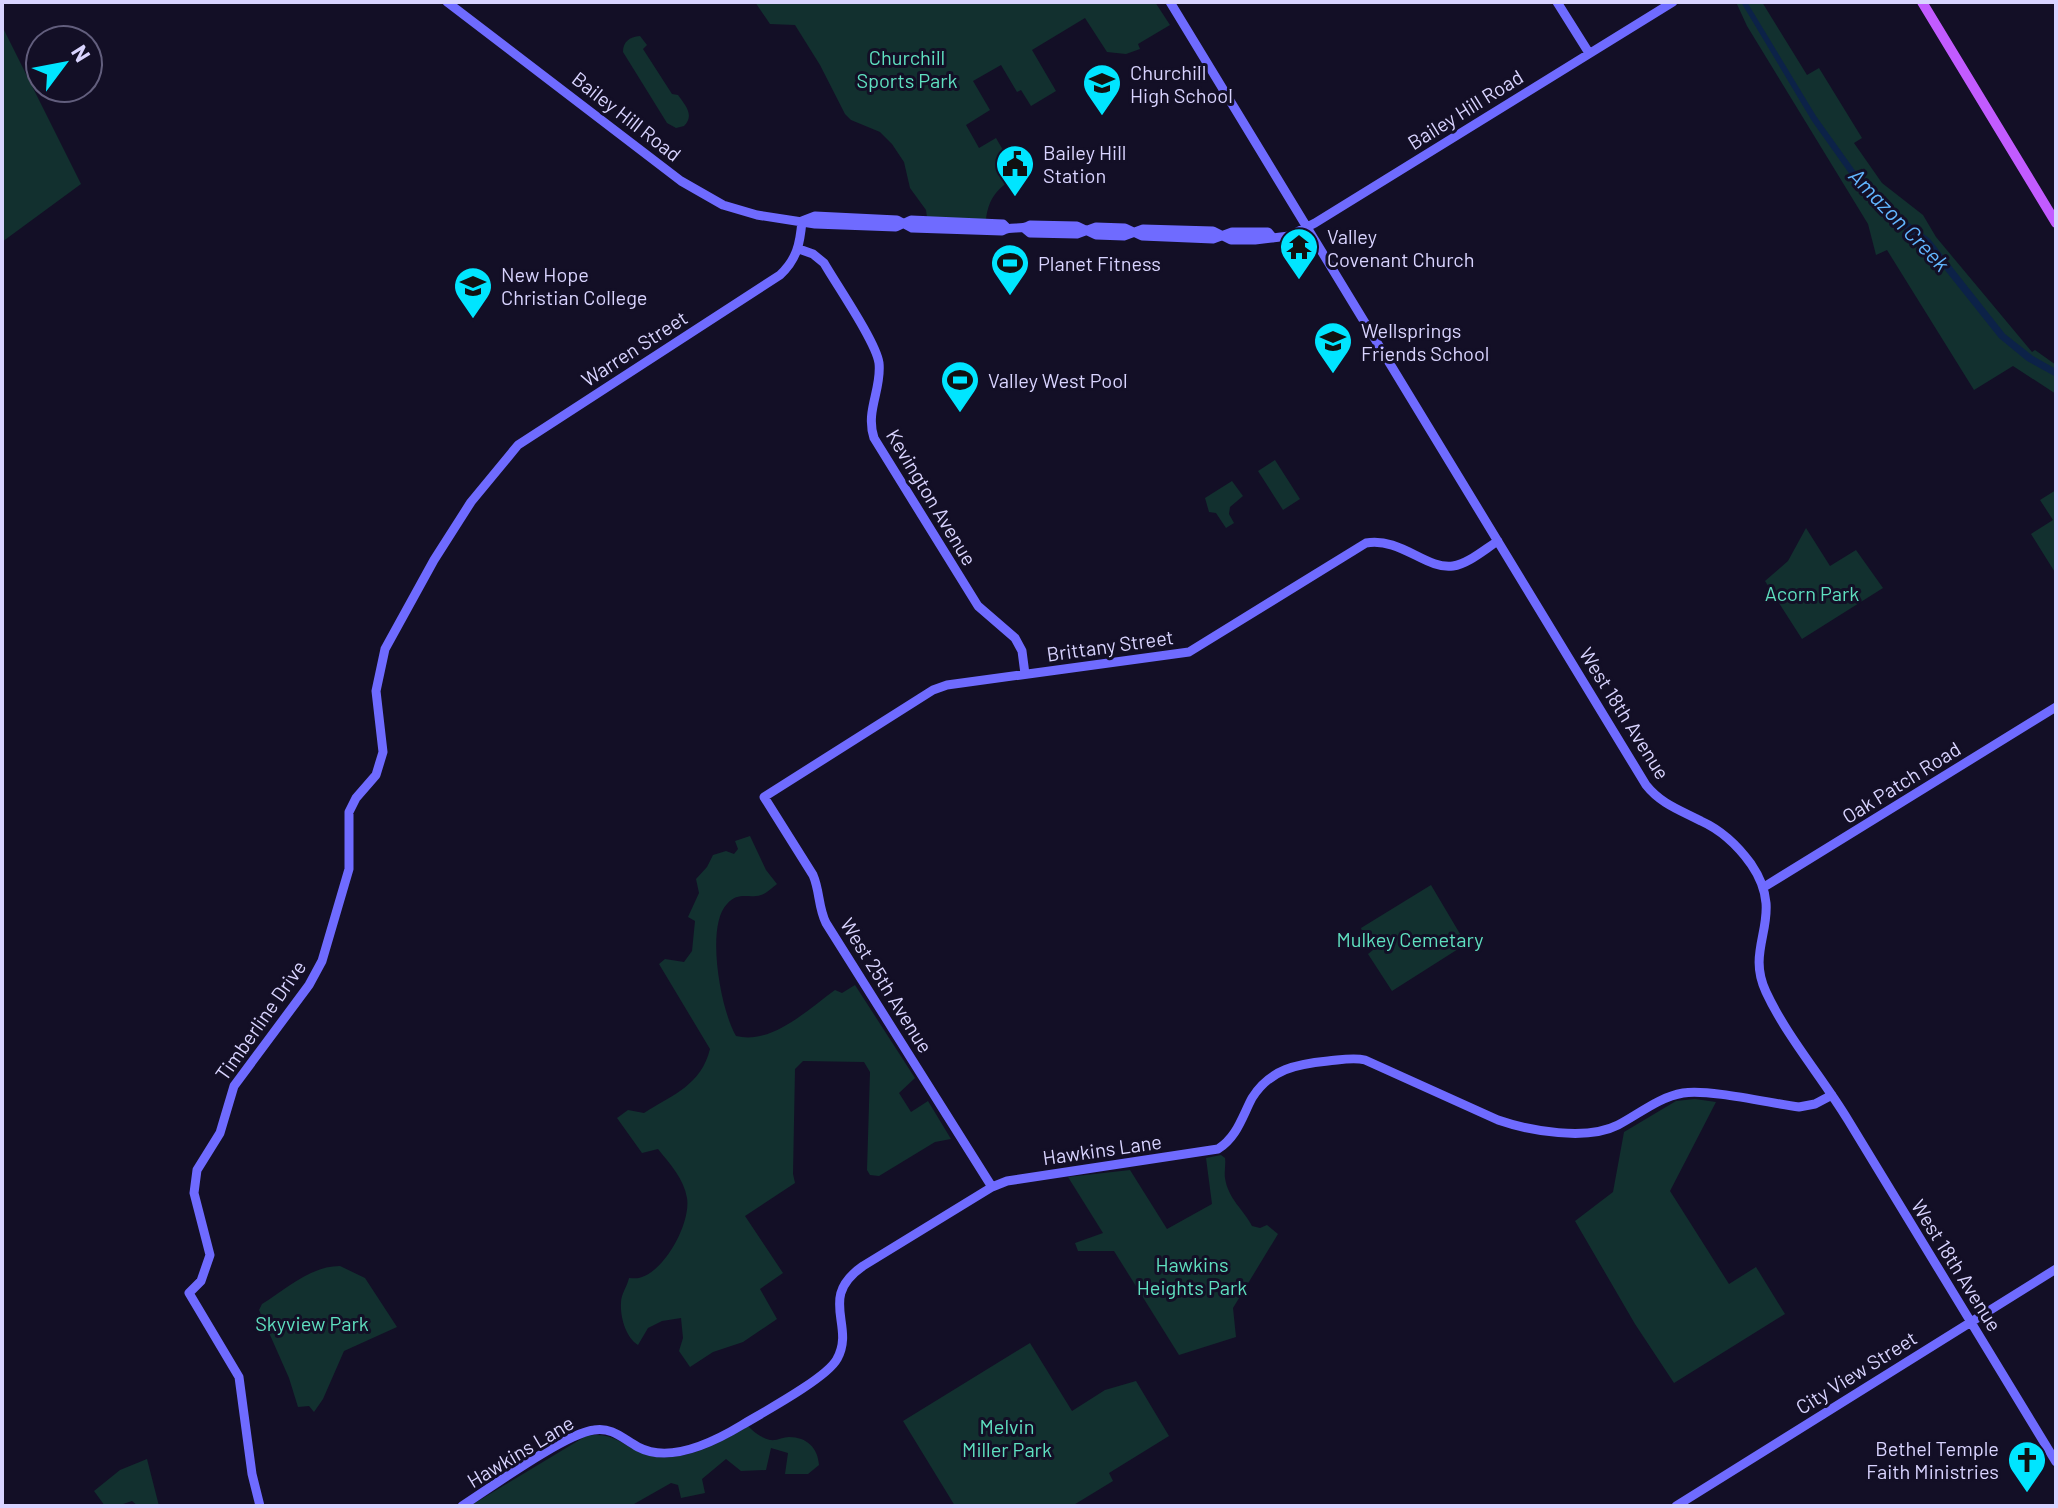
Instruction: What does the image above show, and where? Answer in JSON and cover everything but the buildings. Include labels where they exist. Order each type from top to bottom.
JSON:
[{"type":"main road","points":[[1922,2],[2056,223]]},
{"type":"street","name":"Bailey Hill Road","points":[[447,2],[701,194],[723,205],[757,215],[802,221],[815,216],[897,220],[904,224],[911,220],[957,226],[1003,224],[1007,228],[1077,226],[1085,232],[1100,227],[1125,228],[1135,233],[1143,229],[1213,231],[1222,236],[1232,232],[1268,232],[1273,238],[1289,236],[1307,228],[1673,2]]},
{"type":"street","name":"West 18th Avenue","points":[[1170,2],[1646,785],[1667,805],[1708,825],[1733,843],[1749,861],[1764,887],[1768,912],[1758,962],[1762,983],[1770,1000],[1832,1095],[2056,1462]]},
{"type":"street","points":[[1557,2],[1589,53]]},
{"type":"street","points":[[799,249],[802,221]]},
{"type":"street","name":"Warren Street","points":[[471,502],[509,454],[526,438],[774,280],[792,263],[799,249]]},
{"type":"street","name":"Kevington Avenue","points":[[799,249],[813,254],[824,263],[877,355],[879,373],[870,416],[874,438],[978,606],[1015,638],[1022,651],[1025,674]]},
{"type":"street","name":"Timberline Drive","points":[[260,1506],[252,1474],[239,1377],[189,1293],[201,1281],[210,1255],[194,1193],[197,1170],[220,1133],[234,1086],[309,985],[322,961],[349,869],[349,812],[356,798],[376,775],[383,752],[376,691],[385,649],[448,536],[471,502]]},
{"type":"street","name":"Brittany Street","points":[[764,797],[933,690],[947,685],[1192,651],[1366,543],[1387,542],[1450,567],[1461,564],[1498,541]]},
{"type":"street","name":"Oak Patch Road","points":[[1764,887],[2056,707]]},
{"type":"street","name":"West 25th Avenue","points":[[764,797],[813,875],[826,923],[992,1187]]},
{"type":"street","name":"Hawkins Lane","points":[[462,1506],[560,1444],[585,1432],[598,1429],[611,1431],[643,1450],[665,1454],[701,1444],[741,1426],[827,1371],[836,1362],[842,1341],[839,1298],[850,1276],[992,1187],[1017,1179],[1218,1149],[1231,1139],[1252,1098],[1267,1080],[1287,1068],[1354,1058],[1365,1060],[1512,1125],[1579,1134],[1608,1129],[1661,1101],[1684,1093],[1799,1107],[1821,1102],[1832,1095]]},
{"type":"street","name":"City View Street","points":[[1676,1506],[2056,1269]]},
{"type":"green space","name":"Churchill Sports Park","points":[[755,2],[1155,2],[1170,25],[1138,44],[1140,49],[1126,54],[1107,52],[1085,18],[1032,50],[1056,91],[1031,106],[1021,90],[1017,92],[1001,65],[973,81],[990,110],[966,125],[979,148],[996,138],[1018,176],[996,194],[989,205],[986,220],[927,217],[926,210],[910,188],[904,162],[892,144],[880,132],[851,120],[845,114],[795,25],[770,24]]},
{"type":"green space","points":[[1736,2],[1762,2],[1807,75],[1819,68],[1862,138],[1854,143],[1882,183],[1923,215],[1936,237],[2032,352],[2035,350],[2056,365],[2056,394],[2013,366],[1974,390],[1887,250],[1876,255],[1868,224],[1747,26]]},
{"type":"green space","points":[[2,26],[24,70],[24,104],[41,104],[81,184],[2,242]]},
{"type":"green space","points":[[640,36],[647,45],[643,49],[672,94],[678,95],[688,110],[689,118],[684,126],[676,128],[667,123],[623,52],[627,41]]},
{"type":"green space","points":[[1275,460],[1300,499],[1283,510],[1258,471]]},
{"type":"green space","points":[[1232,481],[1243,496],[1230,507],[1229,514],[1234,523],[1226,528],[1216,513],[1209,512],[1205,498]]},
{"type":"green space","points":[[2056,490],[2056,574],[2031,534],[2053,520],[2040,500]]},
{"type":"green space","name":"Acorn Park","points":[[1806,528],[1830,566],[1856,550],[1883,588],[1802,639],[1765,581],[1788,561]]},
{"type":"green space","points":[[750,836],[766,870],[777,884],[761,895],[736,898],[727,904],[720,915],[716,949],[718,969],[725,1008],[736,1036],[749,1037],[776,1031],[835,990],[842,993],[855,985],[915,1078],[899,1093],[911,1112],[928,1101],[951,1139],[935,1142],[879,1176],[870,1175],[867,1170],[870,1072],[864,1062],[803,1061],[795,1069],[795,1183],[745,1216],[783,1273],[760,1289],[777,1319],[743,1342],[713,1352],[690,1367],[679,1351],[683,1338],[681,1318],[662,1321],[648,1328],[638,1345],[630,1337],[623,1321],[621,1300],[629,1278],[640,1278],[651,1272],[668,1255],[685,1219],[687,1198],[680,1178],[658,1149],[642,1153],[617,1118],[628,1110],[644,1113],[676,1094],[693,1080],[706,1061],[710,1049],[659,964],[665,959],[684,962],[692,951],[695,921],[688,917],[699,893],[696,879],[713,855],[726,851],[734,854],[738,849],[735,841]]},
{"type":"green space","name":"Mulkey Cemetary","points":[[1431,885],[1466,944],[1392,991],[1368,954],[1373,950],[1365,941],[1361,928]]},
{"type":"green space","points":[[1695,1099],[1716,1102],[1670,1191],[1729,1284],[1756,1267],[1785,1314],[1674,1383],[1635,1324],[1575,1221],[1613,1192],[1624,1132],[1676,1101]]},
{"type":"green space","name":"Hawkins Heights Park","points":[[1221,1155],[1225,1158],[1229,1192],[1252,1226],[1260,1228],[1267,1225],[1278,1234],[1233,1308],[1236,1337],[1179,1355],[1114,1251],[1078,1251],[1075,1243],[1103,1233],[1068,1177],[1130,1170],[1167,1229],[1212,1204],[1206,1158]]},
{"type":"green space","name":"Skyview Park","points":[[340,1266],[365,1278],[397,1327],[344,1351],[314,1412],[309,1406],[298,1407],[289,1378],[259,1310],[262,1304],[299,1279],[319,1270]]},
{"type":"green space","name":"Melvin Miller Park","points":[[1030,1343],[1072,1411],[1105,1390],[1136,1381],[1169,1436],[1109,1473],[1113,1481],[1072,1506],[955,1506],[903,1421]]},
{"type":"green space","points":[[748,1426],[770,1440],[789,1437],[806,1441],[816,1453],[819,1465],[808,1474],[785,1474],[788,1453],[771,1448],[766,1470],[741,1471],[726,1459],[702,1479],[705,1493],[681,1498],[678,1485],[671,1483],[635,1506],[470,1506],[586,1436],[607,1436],[637,1451],[665,1457],[709,1447]]},
{"type":"green space","points":[[147,1459],[159,1506],[138,1506],[132,1501],[105,1506],[94,1491],[120,1470]]},
{"type":"water","name":"Amazon Creek","points":[[1741,2],[1747,2],[1816,116],[1861,179],[1883,203],[1930,239],[2005,334],[2056,369],[2056,377],[2027,361],[1999,338],[1929,250],[1878,208],[1856,183],[1812,121]]},
{"type":"place","name":"Churchill High School","points":[[1102,117]]},
{"type":"place","name":"Bailey Hill Station","points":[[1015,198]]},
{"type":"place","name":"Valley Covenant Church","points":[[1299,281]]},
{"type":"place","name":"Planet Fitness","points":[[1010,297]]},
{"type":"place","name":"New Hope Christian College","points":[[473,320]]},
{"type":"place","name":"Wellsprings Friends School","points":[[1333,375]]},
{"type":"place","name":"Valley West Pool","points":[[960,414]]},
{"type":"place","name":"Bethel Temple Faith Ministries","points":[[2027,1494]]}]
